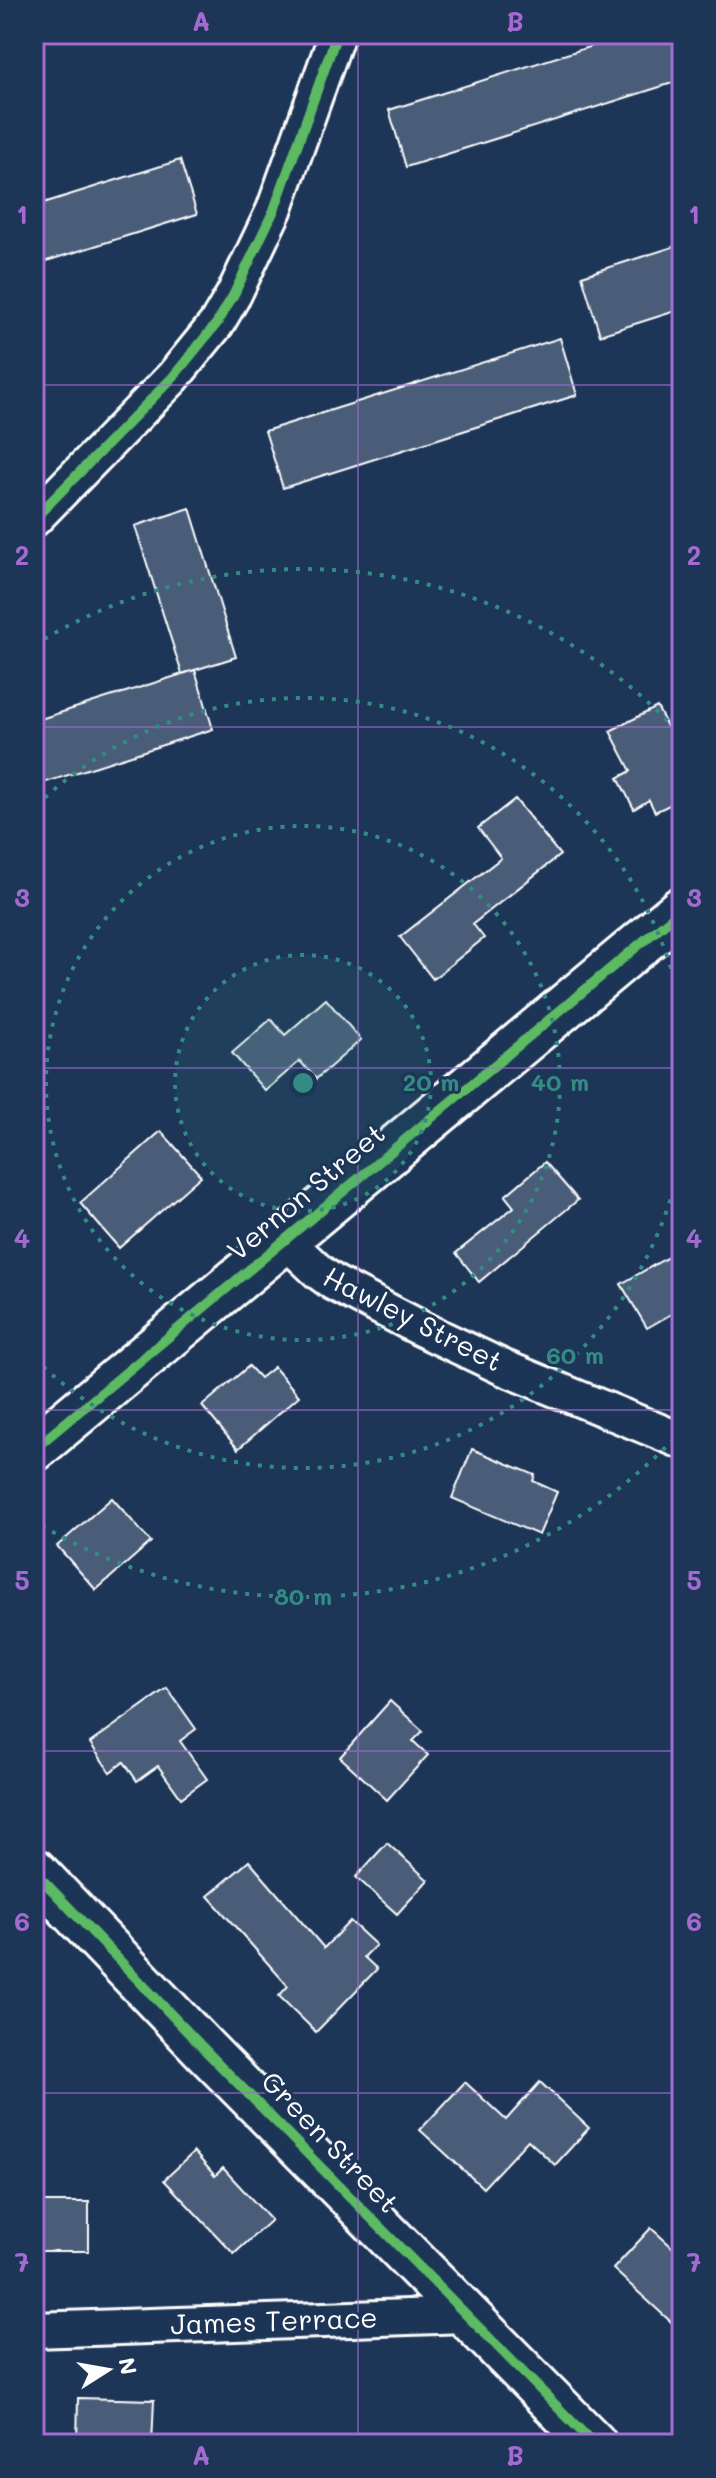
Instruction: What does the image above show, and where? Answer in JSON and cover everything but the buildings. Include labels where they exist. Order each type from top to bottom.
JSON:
[{"type":"street","points":[[34,519],[173,377],[217,323],[274,210],[337,34]]},
{"type":"street","name":"Vernon Street","points":[[34,1449],[682,909]]},
{"type":"street","name":"Hawley Street","points":[[285,1240],[334,1283],[422,1329],[502,1367],[682,1441]]},
{"type":"street","name":"Green Street","points":[[34,1871],[206,2051],[594,2444]]},
{"type":"street","name":"James Terrace","points":[[34,2330],[466,2315]]},
{"type":"cycle path","points":[[34,519],[173,377],[217,323],[274,210],[337,34]]},
{"type":"cycle path","points":[[34,1449],[682,909]]},
{"type":"cycle path","points":[[34,1871],[206,2051],[594,2444]]}]
